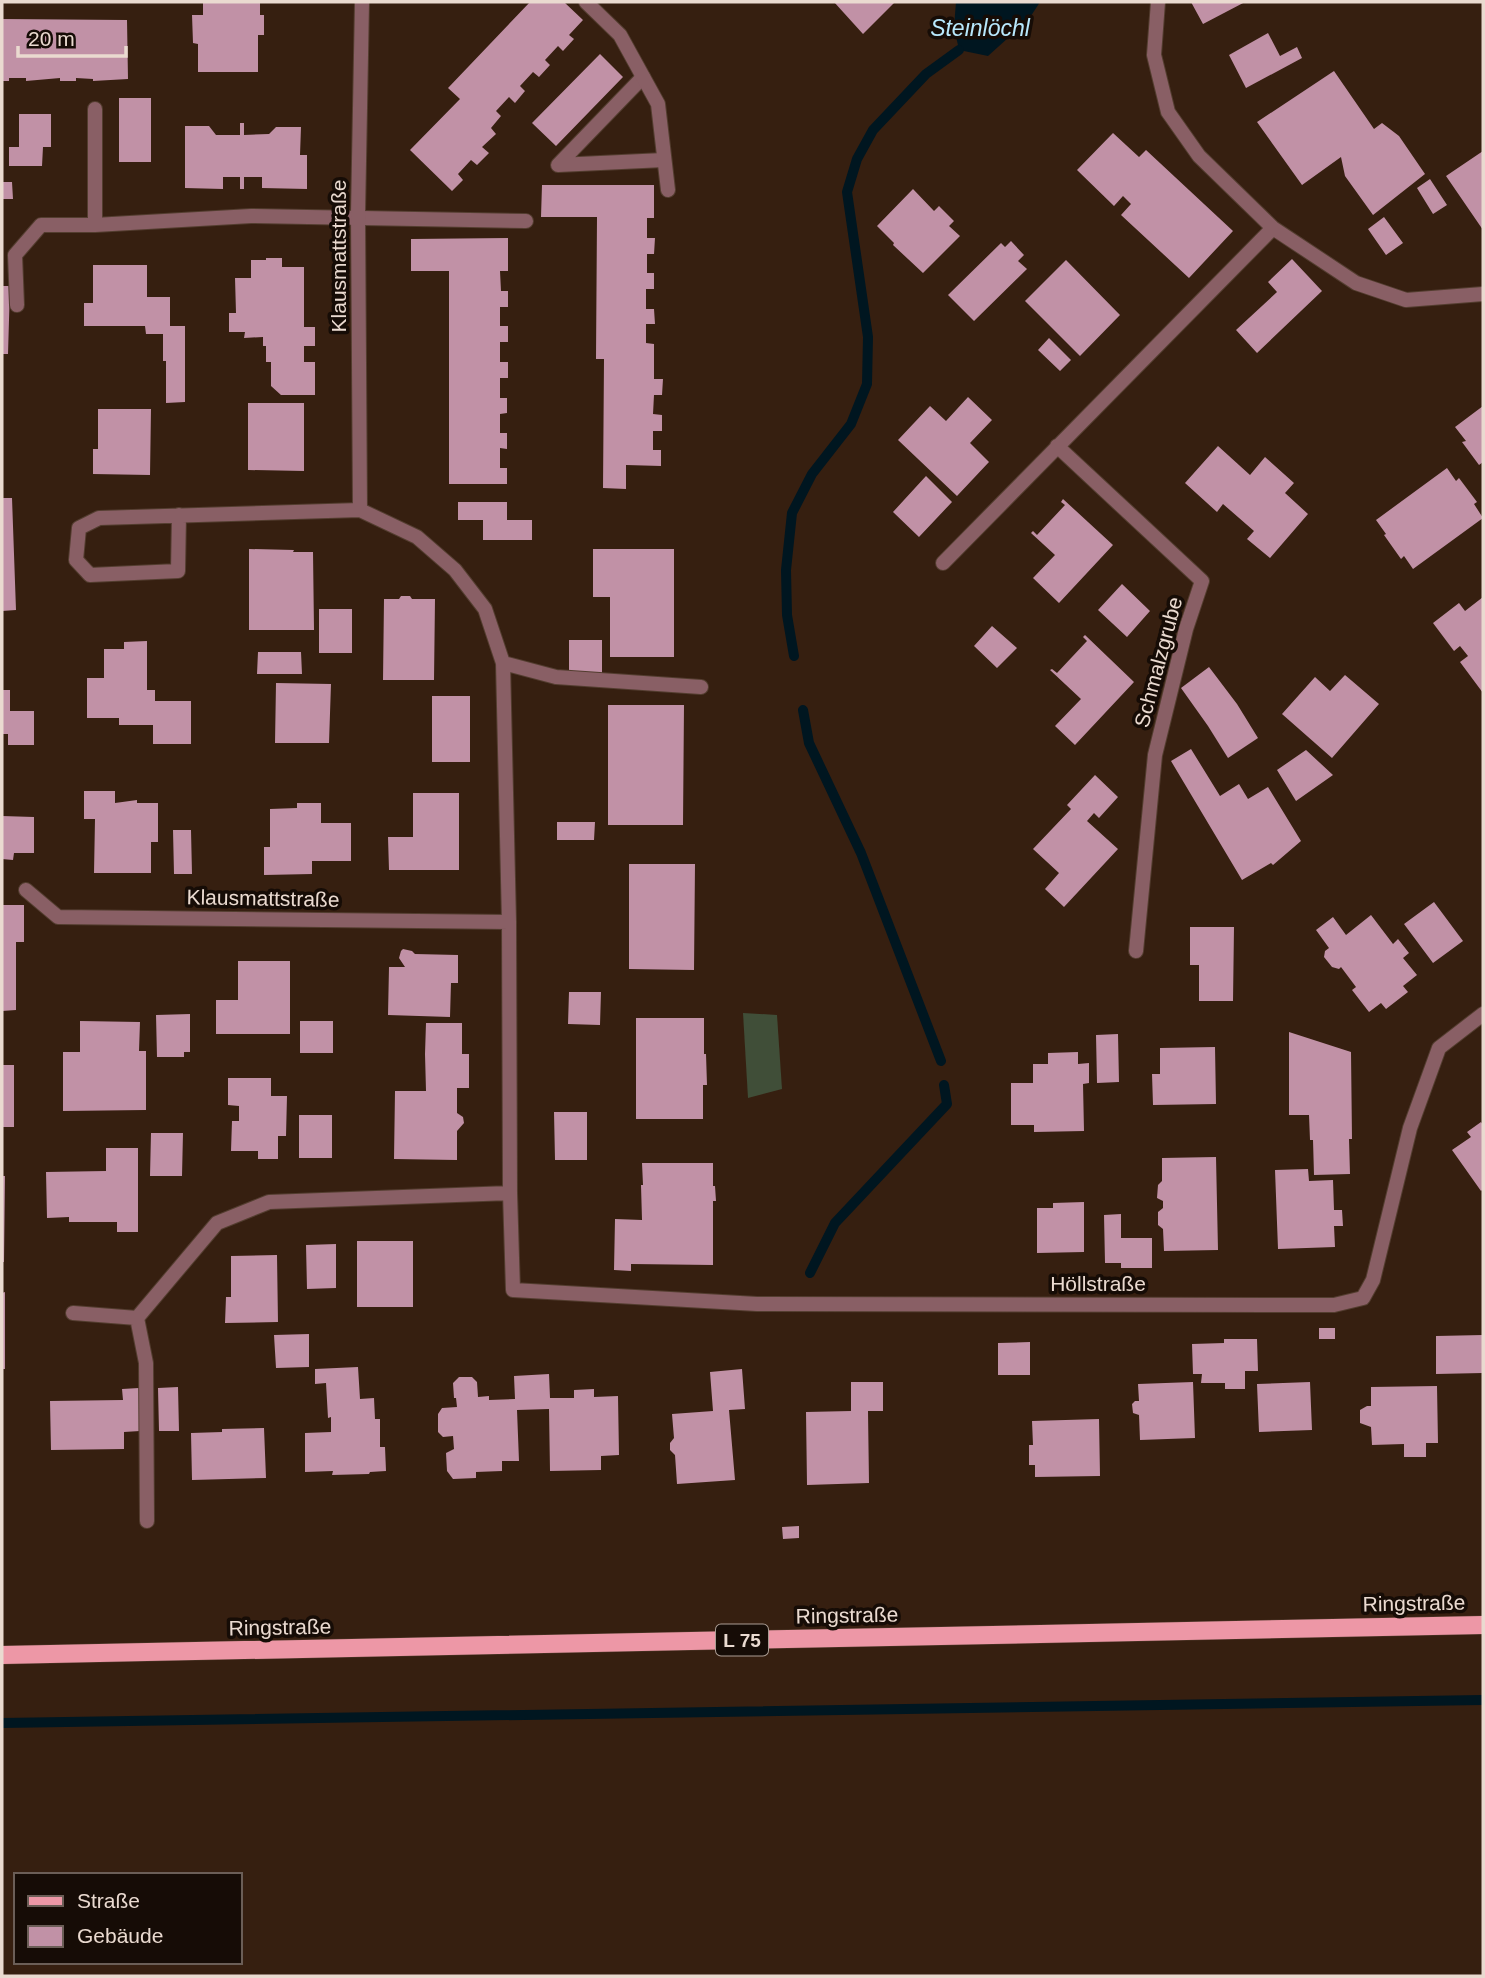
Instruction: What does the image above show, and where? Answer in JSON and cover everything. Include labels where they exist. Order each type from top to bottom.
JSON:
[{"type":"main road","name":"Ringstraße","points":[[2,1655],[1483,1625]]},
{"type":"street","name":"Klausmattstraße","points":[[360,510],[358,218],[362,2]]},
{"type":"street","points":[[586,2],[620,35],[658,104],[668,190]]},
{"type":"street","points":[[1158,2],[1154,55],[1168,112],[1199,156],[1273,228],[1356,283],[1406,300],[1483,294]]},
{"type":"street","points":[[643,77],[558,166],[664,160]]},
{"type":"street","points":[[95,109],[95,225]]},
{"type":"street","points":[[17,305],[15,255],[41,225],[95,225],[251,216],[526,221]]},
{"type":"street","points":[[943,563],[1273,228]]},
{"type":"street","name":"Schmalzgrube","points":[[1057,446],[1202,581],[1186,629],[1155,755],[1136,951]]},
{"type":"street","points":[[137,1318],[217,1223],[269,1202],[510,1193],[509,922],[503,663],[485,609],[455,570],[417,537],[360,510],[99,517],[79,528],[76,560],[90,575],[178,571],[179,515]]},
{"type":"street","points":[[503,663],[556,677],[701,687]]},
{"type":"street","name":"Klausmattstraße","points":[[26,890],[58,917],[509,922]]},
{"type":"street","name":"Höllstraße","points":[[510,1193],[513,1290],[757,1304],[1334,1305],[1363,1298],[1373,1280],[1410,1128],[1439,1048],[1483,1014]]},
{"type":"street","points":[[73,1313],[137,1318]]},
{"type":"street","points":[[137,1318],[146,1363],[147,1521]]},
{"type":"green space","points":[[743,1013],[777,1015],[782,1089],[748,1098]]},
{"type":"water","name":"Steinlöchl","points":[[956,2],[1040,2],[1029,19],[988,56],[959,50],[954,27]]},
{"type":"building","points":[[203,2],[260,2],[260,15],[264,15],[264,35],[258,35],[258,72],[198,72],[198,44],[193,43],[192,15],[203,15]]},
{"type":"building","points":[[530,2],[564,2],[583,20],[569,35],[574,39],[563,51],[558,46],[545,60],[550,65],[539,77],[533,72],[520,86],[525,91],[515,103],[509,97],[496,111],[501,116],[491,128],[496,134],[482,147],[489,153],[477,165],[471,160],[458,174],[463,180],[452,191],[410,150],[460,99],[448,88]]},
{"type":"building","points":[[834,2],[893,2],[894,3],[863,34]]},
{"type":"building","points":[[1191,2],[1245,2],[1203,24]]},
{"type":"building","points":[[2,19],[127,20],[128,79],[93,81],[76,78],[76,81],[60,81],[60,78],[26,81],[26,78],[9,78],[9,81],[2,81]]},
{"type":"building","points":[[1268,33],[1280,56],[1297,47],[1302,58],[1246,88],[1229,55]]},
{"type":"building","points":[[600,54],[623,77],[556,146],[532,123]]},
{"type":"building","points":[[1334,71],[1374,129],[1382,123],[1399,136],[1425,174],[1373,215],[1345,176],[1341,157],[1302,185],[1257,122]]},
{"type":"building","points":[[119,98],[151,98],[151,162],[119,162]]},
{"type":"building","points":[[19,114],[51,114],[51,147],[43,147],[42,166],[9,166],[9,147],[19,147]]},
{"type":"building","points":[[240,123],[244,123],[244,135],[269,134],[276,127],[301,127],[300,155],[307,155],[307,189],[262,188],[262,177],[244,177],[244,189],[240,189],[240,177],[223,177],[223,189],[185,188],[185,126],[209,126],[216,135],[240,135]]},
{"type":"building","points":[[1113,133],[1139,157],[1146,150],[1233,231],[1189,278],[1121,215],[1131,204],[1123,196],[1114,206],[1077,170]]},
{"type":"building","points":[[1483,151],[1483,230],[1446,176]]},
{"type":"building","points":[[1430,179],[1447,205],[1433,214],[1417,188]]},
{"type":"building","points":[[2,182],[12,182],[13,199],[2,199]]},
{"type":"building","points":[[542,185],[654,185],[654,218],[647,218],[647,238],[655,238],[654,254],[647,254],[647,273],[654,273],[654,289],[646,289],[646,309],[654,309],[655,324],[646,324],[646,343],[654,344],[654,379],[663,379],[662,395],[654,395],[653,414],[662,415],[662,431],[653,431],[653,450],[661,450],[661,466],[626,465],[626,489],[603,488],[604,359],[596,359],[597,217],[541,217]]},
{"type":"building","points":[[913,189],[934,211],[939,206],[954,221],[949,226],[960,236],[923,273],[877,226]]},
{"type":"building","points":[[1384,217],[1403,243],[1386,255],[1368,229]]},
{"type":"building","points":[[508,238],[508,271],[500,271],[501,291],[508,291],[508,307],[500,307],[500,326],[508,326],[508,342],[500,342],[500,362],[508,362],[508,378],[500,378],[500,398],[507,398],[507,413],[500,414],[500,433],[507,433],[507,449],[500,448],[500,468],[507,468],[507,484],[449,484],[449,271],[411,271],[411,239]]},
{"type":"building","points":[[1011,241],[1024,255],[1018,261],[1027,269],[974,321],[948,295],[1001,243],[1005,247]]},
{"type":"building","points":[[282,258],[282,267],[304,267],[304,327],[315,327],[315,346],[304,346],[304,362],[315,362],[315,395],[281,395],[271,386],[271,362],[266,362],[263,337],[244,338],[245,332],[229,332],[229,313],[236,313],[235,278],[251,278],[251,260]]},
{"type":"building","points":[[1292,259],[1322,291],[1257,353],[1236,330],[1277,292],[1268,282]]},
{"type":"building","points":[[1066,260],[1120,315],[1080,356],[1025,301]]},
{"type":"building","points":[[93,265],[147,265],[147,297],[170,297],[170,326],[185,326],[185,402],[166,403],[163,334],[146,334],[145,326],[84,326],[84,303],[93,303]]},
{"type":"building","points":[[2,286],[10,286],[8,354],[2,354]]},
{"type":"building","points":[[1049,338],[1071,360],[1060,371],[1038,350]]},
{"type":"building","points":[[968,397],[992,420],[970,443],[989,462],[957,496],[898,440],[930,406],[946,421]]},
{"type":"building","points":[[248,403],[304,403],[304,471],[248,470]]},
{"type":"building","points":[[1483,406],[1483,462],[1479,465],[1455,427]]},
{"type":"building","points":[[98,409],[151,409],[150,475],[93,474],[93,449],[98,449]]},
{"type":"building","points":[[1218,446],[1250,475],[1265,457],[1294,483],[1285,493],[1308,514],[1270,558],[1247,539],[1254,531],[1223,504],[1217,512],[1185,483]]},
{"type":"building","points":[[1447,468],[1456,481],[1459,478],[1477,502],[1474,504],[1483,518],[1413,569],[1404,556],[1401,559],[1376,520]]},
{"type":"building","points":[[926,476],[952,502],[919,537],[893,512]]},
{"type":"building","points":[[2,498],[12,498],[16,610],[2,611]]},
{"type":"building","points":[[1063,499],[1113,545],[1059,603],[1033,578],[1055,555],[1031,533],[1033,531],[1037,535],[1065,505],[1061,502]]},
{"type":"building","points":[[458,502],[507,502],[507,520],[532,520],[532,540],[483,540],[483,520],[458,520]]},
{"type":"building","points":[[249,549],[313,552],[314,630],[249,630]]},
{"type":"building","points":[[593,549],[674,549],[674,657],[610,657],[610,597],[593,597]]},
{"type":"building","points":[[1122,584],[1150,611],[1127,637],[1098,610]]},
{"type":"building","points":[[401,596],[435,599],[434,680],[383,680],[384,599],[399,599]]},
{"type":"building","points":[[1483,597],[1483,693],[1460,662],[1468,656],[1460,646],[1454,651],[1433,623],[1459,603],[1465,611]]},
{"type":"building","points":[[319,609],[352,609],[352,653],[319,653]]},
{"type":"building","points":[[992,626],[1017,648],[997,668],[974,646]]},
{"type":"building","points":[[1085,635],[1134,682],[1075,745],[1055,726],[1081,699],[1050,670],[1057,673],[1087,641],[1083,637]]},
{"type":"building","points":[[569,640],[602,640],[602,673],[569,673]]},
{"type":"building","points":[[147,641],[147,690],[155,690],[155,701],[191,701],[191,744],[153,744],[153,725],[119,725],[119,718],[87,718],[87,678],[104,678],[104,649],[124,649],[124,642]]},
{"type":"building","points":[[258,652],[301,652],[302,674],[257,674]]},
{"type":"building","points":[[1209,667],[1258,738],[1228,758],[1181,688]]},
{"type":"building","points":[[1345,675],[1379,704],[1332,758],[1282,714],[1315,677],[1330,691]]},
{"type":"building","points":[[276,683],[331,684],[329,743],[275,743]]},
{"type":"building","points":[[2,690],[10,690],[10,711],[34,711],[34,745],[8,745],[8,734],[2,734]]},
{"type":"building","points":[[432,696],[470,696],[470,762],[432,762]]},
{"type":"building","points":[[608,705],[684,705],[683,825],[608,825]]},
{"type":"building","points":[[1191,749],[1220,796],[1239,784],[1248,799],[1268,787],[1301,841],[1273,865],[1271,863],[1242,880],[1171,761]]},
{"type":"building","points":[[1306,750],[1333,775],[1296,801],[1277,770]]},
{"type":"building","points":[[1095,775],[1118,797],[1099,818],[1094,813],[1087,821],[1118,849],[1064,907],[1045,889],[1059,873],[1033,849],[1071,809],[1067,805]]},
{"type":"building","points":[[84,791],[115,791],[115,803],[137,800],[137,803],[158,803],[158,842],[151,842],[151,873],[94,873],[95,819],[84,819]]},
{"type":"building","points":[[413,793],[459,793],[459,870],[389,870],[388,837],[413,837]]},
{"type":"building","points":[[297,803],[321,803],[321,823],[351,823],[351,861],[312,861],[312,874],[264,875],[264,847],[270,847],[270,809],[297,808]]},
{"type":"building","points":[[2,816],[34,817],[34,853],[14,853],[13,860],[2,859]]},
{"type":"building","points":[[557,822],[595,822],[594,840],[557,840]]},
{"type":"building","points":[[173,830],[191,830],[192,874],[174,874]]},
{"type":"building","points":[[629,864],[695,864],[694,970],[629,969]]},
{"type":"building","points":[[1434,902],[1463,941],[1433,963],[1404,924]]},
{"type":"building","points":[[2,905],[24,905],[24,942],[16,942],[16,1010],[2,1011]]},
{"type":"building","points":[[1371,915],[1393,944],[1398,939],[1409,953],[1403,958],[1417,975],[1403,986],[1408,992],[1386,1009],[1381,1003],[1369,1012],[1352,990],[1356,987],[1341,967],[1332,967],[1324,957],[1329,948],[1316,930],[1333,917],[1346,935]]},
{"type":"building","points":[[1190,927],[1234,927],[1233,1001],[1199,1001],[1199,965],[1190,965]]},
{"type":"building","points":[[403,949],[415,954],[458,955],[458,983],[451,983],[450,1017],[388,1015],[389,967],[405,967],[399,958]]},
{"type":"building","points":[[238,961],[290,961],[290,1034],[216,1034],[216,1000],[238,1000]]},
{"type":"building","points":[[569,992],[601,992],[600,1025],[568,1024]]},
{"type":"building","points":[[190,1014],[190,1052],[184,1052],[184,1057],[157,1057],[156,1015]]},
{"type":"building","points":[[636,1018],[704,1018],[707,1085],[703,1085],[703,1119],[636,1119]]},
{"type":"building","points":[[80,1021],[140,1022],[139,1051],[146,1051],[146,1110],[63,1111],[63,1052],[80,1052]]},
{"type":"building","points":[[300,1021],[333,1021],[333,1053],[300,1053]]},
{"type":"building","points":[[426,1023],[462,1023],[462,1054],[469,1054],[469,1088],[457,1088],[457,1113],[463,1117],[464,1123],[457,1131],[457,1160],[394,1159],[395,1091],[426,1091]]},
{"type":"building","points":[[1289,1032],[1351,1052],[1350,1174],[1314,1175],[1309,1115],[1289,1115]]},
{"type":"building","points":[[1118,1034],[1119,1082],[1097,1083],[1096,1035]]},
{"type":"building","points":[[1215,1047],[1216,1104],[1153,1105],[1152,1074],[1160,1074],[1160,1048]]},
{"type":"building","points":[[1078,1052],[1078,1064],[1089,1063],[1089,1083],[1083,1084],[1084,1131],[1034,1132],[1034,1125],[1011,1125],[1011,1083],[1033,1083],[1033,1064],[1048,1064],[1048,1053]]},
{"type":"building","points":[[2,1065],[14,1065],[14,1127],[2,1127]]},
{"type":"building","points":[[228,1078],[271,1078],[271,1096],[287,1096],[286,1136],[278,1136],[278,1159],[258,1159],[258,1151],[231,1151],[232,1121],[239,1121],[239,1106],[228,1105]]},
{"type":"building","points":[[554,1112],[587,1112],[587,1160],[555,1160]]},
{"type":"building","points":[[299,1115],[332,1115],[332,1158],[299,1158]]},
{"type":"building","points":[[1481,1122],[1481,1191],[1452,1150],[1471,1137],[1467,1132]]},
{"type":"building","points":[[151,1133],[183,1133],[182,1176],[150,1176]]},
{"type":"building","points":[[106,1148],[138,1148],[138,1232],[117,1232],[117,1222],[69,1222],[69,1217],[47,1218],[46,1172],[106,1171]]},
{"type":"building","points":[[1216,1157],[1218,1250],[1164,1251],[1163,1229],[1158,1225],[1158,1212],[1163,1208],[1163,1201],[1157,1198],[1158,1185],[1162,1181],[1162,1158]]},
{"type":"building","points":[[642,1163],[713,1163],[716,1201],[713,1201],[713,1265],[631,1264],[631,1271],[614,1270],[615,1219],[642,1220]]},
{"type":"building","points":[[1308,1169],[1309,1181],[1333,1180],[1334,1210],[1342,1210],[1343,1226],[1334,1226],[1335,1247],[1278,1249],[1275,1170]]},
{"type":"building","points":[[2,1176],[5,1176],[4,1262],[2,1262]]},
{"type":"building","points":[[1084,1202],[1084,1252],[1037,1253],[1037,1208],[1053,1208],[1053,1203]]},
{"type":"building","points":[[1121,1214],[1121,1238],[1152,1238],[1152,1268],[1121,1268],[1121,1263],[1105,1263],[1104,1215]]},
{"type":"building","points":[[357,1241],[413,1241],[413,1307],[357,1307]]},
{"type":"building","points":[[336,1244],[336,1288],[307,1289],[306,1245]]},
{"type":"building","points":[[277,1255],[278,1322],[225,1323],[226,1297],[231,1297],[231,1256]]},
{"type":"building","points":[[5,1292],[5,1369],[2,1369],[2,1293]]},
{"type":"building","points":[[1319,1328],[1335,1328],[1335,1339],[1319,1339]]},
{"type":"building","points":[[309,1334],[309,1367],[276,1368],[274,1335]]},
{"type":"building","points":[[1483,1335],[1483,1373],[1436,1374],[1436,1336]]},
{"type":"building","points":[[1224,1339],[1257,1339],[1258,1371],[1245,1371],[1245,1389],[1225,1389],[1225,1383],[1201,1383],[1202,1374],[1193,1374],[1192,1344],[1224,1343]]},
{"type":"building","points":[[1030,1342],[1030,1375],[998,1375],[998,1343]]},
{"type":"building","points":[[358,1367],[360,1399],[374,1398],[375,1419],[380,1419],[380,1447],[385,1447],[386,1471],[332,1475],[333,1471],[305,1472],[305,1433],[331,1432],[326,1383],[315,1384],[315,1369]]},
{"type":"building","points":[[742,1369],[745,1409],[729,1410],[735,1480],[677,1484],[675,1455],[670,1450],[670,1443],[674,1438],[672,1414],[713,1411],[710,1372]]},
{"type":"building","points":[[549,1374],[550,1398],[574,1398],[574,1390],[594,1389],[594,1397],[618,1396],[619,1455],[601,1456],[601,1470],[550,1471],[549,1409],[517,1410],[519,1461],[502,1461],[502,1471],[476,1472],[476,1478],[453,1479],[447,1471],[446,1453],[454,1449],[453,1436],[443,1437],[438,1432],[438,1414],[442,1408],[457,1407],[453,1383],[459,1377],[472,1377],[477,1382],[478,1397],[489,1396],[489,1400],[515,1399],[514,1376]]},
{"type":"building","points":[[851,1382],[883,1382],[883,1411],[868,1411],[869,1483],[807,1485],[806,1412],[851,1411]]},
{"type":"building","points":[[1193,1382],[1195,1438],[1140,1440],[1139,1415],[1133,1413],[1132,1404],[1139,1401],[1138,1384]]},
{"type":"building","points":[[1310,1382],[1312,1430],[1259,1432],[1257,1384]]},
{"type":"building","points":[[1437,1386],[1438,1443],[1426,1443],[1426,1457],[1404,1457],[1404,1444],[1372,1445],[1371,1427],[1360,1423],[1360,1410],[1371,1406],[1371,1387]]},
{"type":"building","points":[[178,1387],[179,1431],[159,1431],[158,1388]]},
{"type":"building","points":[[139,1388],[140,1431],[124,1432],[124,1449],[51,1450],[50,1401],[123,1400],[122,1389]]},
{"type":"building","points":[[1099,1419],[1100,1476],[1035,1477],[1035,1465],[1029,1465],[1029,1445],[1033,1445],[1032,1421]]},
{"type":"building","points":[[264,1428],[266,1478],[192,1480],[191,1433]]},
{"type":"building","points":[[799,1526],[799,1538],[783,1539],[782,1527]]},
{"type":"waterway","points":[[794,656],[787,615],[786,570],[792,513],[812,474],[851,424],[867,384],[868,337],[847,192],[857,159],[873,130],[926,74],[959,50]]},
{"type":"waterway","points":[[803,710],[809,743],[861,853],[941,1061]]},
{"type":"waterway","points":[[810,1273],[835,1223],[947,1104],[944,1085]]},
{"type":"waterway","points":[[2,1723],[1483,1700]]}]
